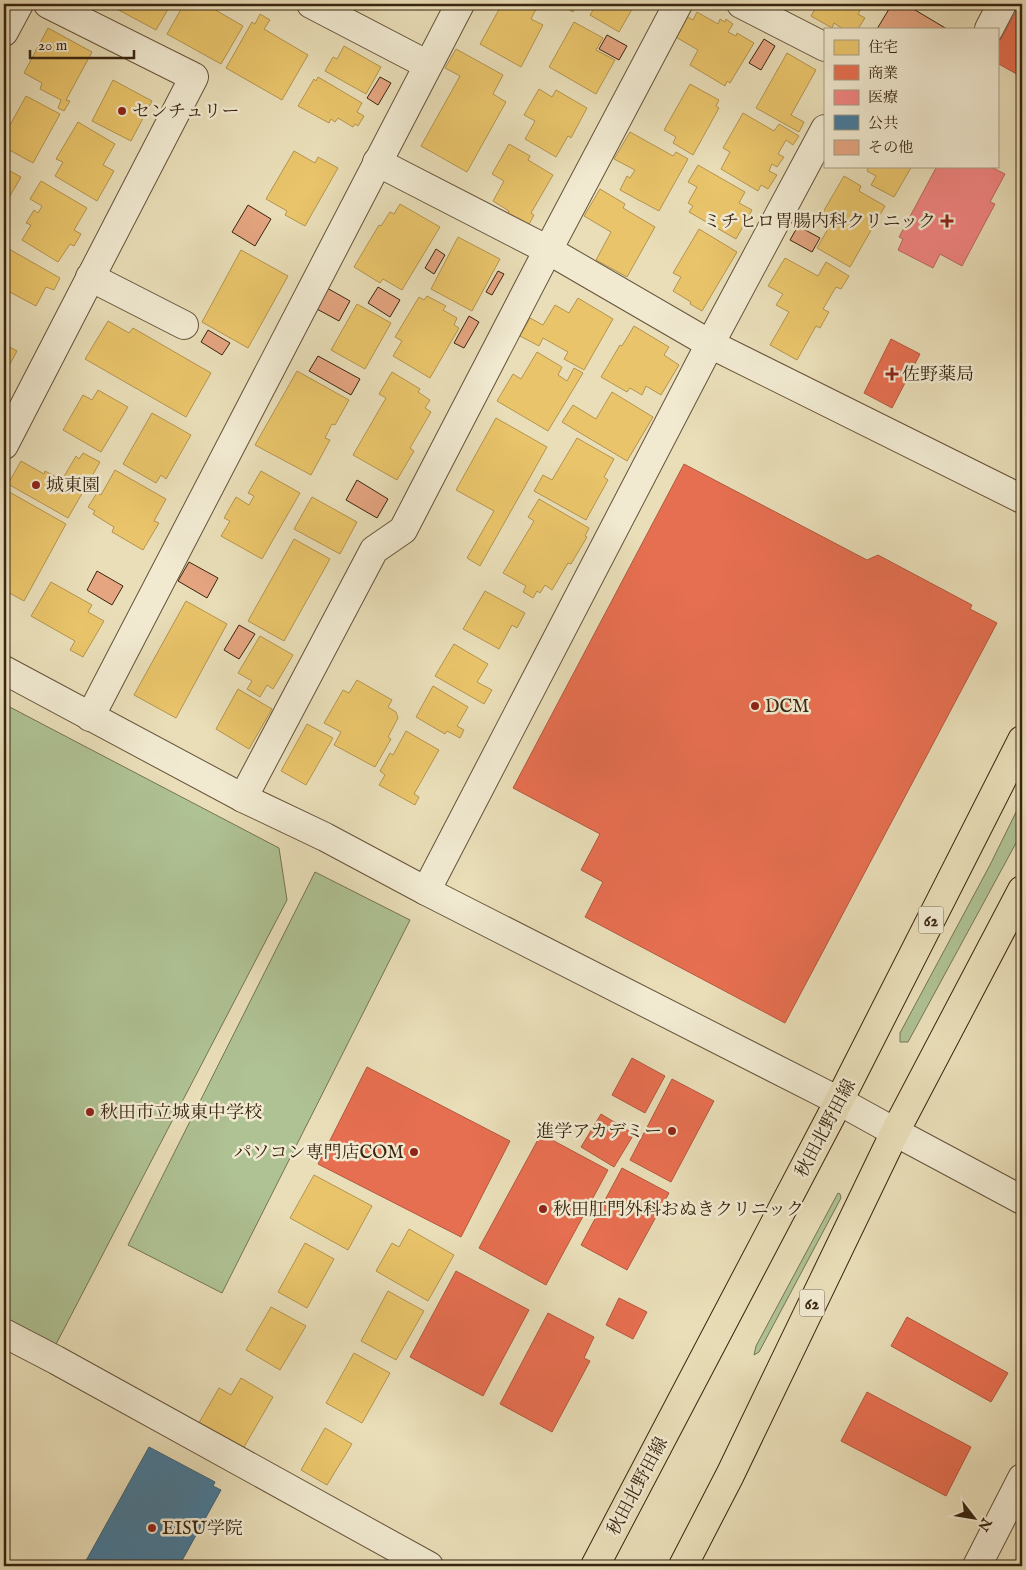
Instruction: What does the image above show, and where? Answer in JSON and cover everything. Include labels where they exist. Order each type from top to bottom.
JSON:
[{"type":"main road","name":"秋田北野田線","points":[[595,1566],[839,1101],[1022,740]]},
{"type":"main road","name":"62","points":[[683,1566],[730,1475],[895,1132],[1022,890]]},
{"type":"street","points":[[4,32],[19,4]]},
{"type":"street","points":[[4,445],[194,77],[48,4]]},
{"type":"street","points":[[311,4],[428,65]]},
{"type":"street","points":[[90,717],[460,4]]},
{"type":"street","points":[[243,798],[374,550],[403,530],[678,4]]},
{"type":"street","points":[[741,4],[824,46]]},
{"type":"street","points":[[990,28],[1002,4]]},
{"type":"street","points":[[426,890],[710,344],[824,131]]},
{"type":"street","points":[[377,162],[548,250],[710,344],[1022,499]]},
{"type":"street","points":[[90,277],[184,325]]},
{"type":"street","points":[[4,670],[243,798],[325,838],[839,1101],[1022,1200]]},
{"type":"street","points":[[4,1333],[429,1566]]},
{"type":"street","points":[[977,1566],[1022,1478]]},
{"type":"green space","name":"秋田市立城東中学校","points":[[4,704],[279,848],[287,900],[53,1350],[4,1324]]},
{"type":"green space","points":[[1022,800],[1022,832],[908,1042],[900,1042],[900,1033],[990,865]]},
{"type":"green space","points":[[315,872],[410,920],[222,1293],[128,1245]]},
{"type":"green space","points":[[838,1193],[841,1198],[759,1352],[754,1355],[756,1346]]},
{"type":"building: 住宅","points":[[115,4],[171,4],[156,30],[113,7]]},
{"type":"building: 住宅","points":[[184,4],[213,4],[212,8],[243,26],[221,64],[167,34]]},
{"type":"building: 住宅","points":[[502,4],[532,4],[537,7],[531,19],[543,25],[521,67],[480,44]]},
{"type":"building: 住宅","points":[[559,4],[578,4],[573,12]]},
{"type":"building: 住宅","points":[[597,4],[635,4],[619,32],[590,15]]},
{"type":"building: 住宅","points":[[818,4],[864,4],[858,14],[865,18],[859,28],[842,28],[834,23],[832,28],[811,16]]},
{"type":"building: 住宅","points":[[697,12],[718,24],[720,19],[725,22],[726,19],[733,24],[728,32],[736,36],[737,33],[754,43],[730,83],[727,81],[725,86],[690,65],[698,50],[674,36],[686,16],[693,20]]},
{"type":"building: 住宅","points":[[260,14],[270,20],[264,29],[308,55],[282,100],[226,68],[252,22],[255,24]]},
{"type":"building: 住宅","points":[[574,22],[603,38],[596,50],[615,60],[596,94],[549,67]]},
{"type":"building: 住宅","points":[[48,28],[92,52],[66,100],[70,101],[64,111],[58,108],[61,100],[40,89],[42,83],[24,73]]},
{"type":"building: 住宅","points":[[344,46],[381,67],[366,94],[325,71],[333,57],[337,59]]},
{"type":"building: 住宅","points":[[456,49],[503,75],[493,94],[506,102],[467,172],[421,146],[460,76],[445,68]]},
{"type":"building: 住宅","points":[[787,53],[816,70],[791,115],[804,122],[799,132],[756,108]]},
{"type":"building: 住宅","points":[[318,77],[362,103],[357,112],[364,116],[358,126],[355,124],[353,127],[338,118],[335,122],[331,119],[329,123],[298,106],[314,79],[316,81]]},
{"type":"building: 住宅","name":"センチュリー","points":[[113,80],[152,101],[131,141],[92,121]]},
{"type":"building: 住宅","points":[[690,84],[719,100],[716,106],[719,108],[693,155],[673,143],[676,137],[664,130]]},
{"type":"building: 住宅","points":[[539,89],[552,97],[556,90],[587,108],[571,138],[568,136],[556,157],[525,139],[535,121],[524,115]]},
{"type":"building: 住宅","points":[[26,96],[60,114],[33,163],[4,147],[4,136]]},
{"type":"building: 住宅","points":[[743,113],[774,131],[779,124],[799,136],[793,145],[786,140],[778,154],[784,157],[777,167],[772,164],[769,171],[777,175],[768,189],[761,185],[758,191],[721,169],[730,152],[723,148]]},
{"type":"building: 住宅","points":[[78,122],[115,144],[103,165],[114,171],[97,201],[55,176],[63,162],[56,159]]},
{"type":"building: 住宅","points":[[630,132],[673,156],[676,152],[688,159],[659,211],[620,190],[627,176],[630,178],[635,170],[614,159]]},
{"type":"building: 住宅","points":[[509,144],[530,156],[528,160],[553,175],[531,213],[534,215],[528,226],[507,214],[509,211],[493,201],[504,181],[492,174]]},
{"type":"building: 住宅","points":[[294,151],[315,163],[318,157],[338,168],[305,226],[285,215],[287,211],[266,199]]},
{"type":"building: 住宅","points":[[698,165],[745,192],[739,203],[752,210],[736,239],[689,212],[693,206],[688,203],[697,187],[688,182]]},
{"type":"building: 住宅","points":[[868,168],[911,168],[894,197],[871,185],[876,176],[867,171]]},
{"type":"building: 住宅","points":[[4,169],[21,177],[4,206]]},
{"type":"building: 住宅","points":[[844,176],[861,186],[859,191],[885,206],[850,267],[817,248],[833,220],[822,214]]},
{"type":"building: 住宅","points":[[41,181],[87,208],[74,230],[81,234],[74,246],[70,244],[58,262],[22,240],[31,225],[26,223],[34,210],[38,213],[42,206],[30,199]]},
{"type":"building: 住宅","points":[[600,189],[625,204],[623,208],[655,227],[627,277],[596,260],[611,232],[584,216]]},
{"type":"building: 住宅","points":[[400,204],[440,227],[402,290],[383,279],[380,283],[354,267],[379,225],[381,226],[390,212],[394,214]]},
{"type":"building: 住宅","points":[[699,229],[737,252],[702,311],[673,291],[681,277],[673,273]]},
{"type":"building: 住宅","points":[[458,237],[500,259],[472,311],[431,289]]},
{"type":"building: 住宅","points":[[9,249],[60,278],[54,290],[46,287],[36,306],[4,289],[4,258]]},
{"type":"building: 住宅","points":[[241,250],[288,276],[248,348],[202,322]]},
{"type":"building: 住宅","points":[[785,258],[818,276],[826,262],[849,276],[841,289],[836,287],[823,309],[829,312],[820,328],[816,326],[797,360],[770,345],[789,312],[776,305],[783,294],[768,286]]},
{"type":"building: 住宅","points":[[427,296],[446,306],[443,310],[457,318],[454,325],[459,328],[430,378],[393,356],[402,341],[395,337],[419,297],[424,300]]},
{"type":"building: 住宅","points":[[578,298],[613,319],[584,370],[564,359],[568,352],[543,338],[539,346],[520,336],[530,318],[543,325],[555,305],[569,313]]},
{"type":"building: 住宅","points":[[357,304],[391,323],[365,369],[331,350]]},
{"type":"building: 住宅","points":[[108,321],[129,333],[133,328],[211,373],[186,417],[85,359]]},
{"type":"building: 住宅","points":[[634,326],[669,347],[664,355],[679,365],[661,395],[646,386],[642,395],[630,388],[627,392],[601,377]]},
{"type":"building: 住宅","points":[[4,344],[17,351],[4,375]]},
{"type":"building: 住宅","points":[[537,352],[562,367],[558,375],[567,381],[574,368],[583,373],[548,431],[497,401],[513,374],[521,379]]},
{"type":"building: 住宅","points":[[297,371],[349,400],[335,425],[332,424],[325,438],[330,440],[311,475],[255,445]]},
{"type":"building: 住宅","points":[[392,372],[420,389],[418,392],[430,400],[425,408],[431,412],[410,448],[414,451],[397,480],[353,455],[386,398],[379,394]]},
{"type":"building: 住宅","points":[[98,390],[128,407],[101,452],[63,430],[83,395],[92,400]]},
{"type":"building: 住宅","points":[[612,392],[653,417],[627,461],[562,422],[573,405],[596,419]]},
{"type":"building: 住宅","points":[[152,413],[191,435],[166,479],[161,475],[156,483],[123,464]]},
{"type":"building: 住宅","points":[[496,418],[547,447],[480,566],[467,558],[494,511],[456,490]]},
{"type":"building: 住宅","points":[[577,438],[614,459],[604,477],[608,480],[586,520],[534,491],[543,475],[552,480]]},
{"type":"building: 住宅","points":[[83,453],[100,462],[68,518],[8,484],[21,461],[44,474],[45,471],[62,480],[76,456],[79,459]]},
{"type":"building: 住宅","points":[[115,470],[166,499],[154,521],[159,523],[143,550],[112,532],[114,527],[93,514],[95,511],[88,507],[97,493],[101,495]]},
{"type":"building: 住宅","points":[[261,471],[300,493],[262,559],[221,536],[230,521],[224,518],[236,497],[249,505],[254,496],[248,493]]},
{"type":"building: 住宅","points":[[4,489],[66,524],[24,601],[4,590],[4,544],[9,534],[4,531]]},
{"type":"building: 住宅","points":[[312,497],[357,522],[340,554],[294,529]]},
{"type":"building: 住宅","points":[[539,499],[589,528],[585,536],[587,537],[571,564],[568,563],[552,590],[545,585],[540,593],[537,591],[533,598],[523,592],[526,586],[503,573],[534,521],[528,517]]},
{"type":"building: 住宅","points":[[294,539],[330,559],[284,641],[248,621]]},
{"type":"building: 住宅","points":[[51,582],[92,605],[88,612],[104,621],[83,657],[70,650],[75,641],[31,616]]},
{"type":"building: 住宅","points":[[485,591],[525,613],[517,628],[512,625],[499,649],[463,629]]},
{"type":"building: 住宅","points":[[186,601],[227,624],[176,718],[134,695]]},
{"type":"building: 住宅","points":[[260,636],[293,655],[273,689],[267,685],[260,697],[247,689],[252,681],[238,673]]},
{"type":"building: 住宅","points":[[454,644],[488,664],[477,682],[492,690],[484,704],[435,676]]},
{"type":"building: 住宅","points":[[357,680],[392,700],[388,707],[396,712],[398,718],[388,737],[391,739],[375,767],[334,745],[341,732],[324,723],[343,690],[349,693]]},
{"type":"building: 住宅","points":[[433,686],[468,707],[457,726],[464,730],[460,738],[447,731],[445,734],[416,717]]},
{"type":"building: 住宅","points":[[238,689],[272,709],[249,749],[216,729]]},
{"type":"building: 住宅","points":[[307,724],[333,738],[306,785],[281,771]]},
{"type":"building: 住宅","points":[[406,731],[439,750],[414,794],[419,797],[415,805],[379,785],[385,775],[380,771],[390,753],[393,755]]},
{"type":"building: 住宅","points":[[314,1175],[372,1206],[348,1250],[290,1218]]},
{"type":"building: 住宅","points":[[409,1229],[454,1255],[428,1301],[376,1271],[392,1243],[399,1247]]},
{"type":"building: 住宅","points":[[305,1243],[334,1259],[307,1308],[278,1292]]},
{"type":"building: 住宅","points":[[388,1291],[424,1311],[396,1360],[361,1341]]},
{"type":"building: 住宅","points":[[271,1307],[306,1326],[280,1370],[246,1350]]},
{"type":"building: 住宅","points":[[354,1353],[390,1373],[362,1423],[326,1403]]},
{"type":"building: 住宅","points":[[241,1378],[273,1397],[240,1454],[196,1428],[219,1388],[231,1395]]},
{"type":"building: 住宅","points":[[325,1428],[352,1444],[327,1485],[301,1470]]},
{"type":"building: 商業","points":[[1020,4],[1022,4],[1022,77],[998,64],[998,44]]},
{"type":"building: 商業","name":"佐野薬局","points":[[891,339],[920,354],[892,408],[864,393]]},
{"type":"building: 商業","name":"DCM","points":[[684,464],[867,560],[878,555],[972,605],[970,609],[997,623],[785,1023],[585,917],[603,882],[581,870],[600,834],[513,788]]},
{"type":"building: 商業","points":[[632,1058],[665,1076],[645,1113],[612,1095]]},
{"type":"building: 商業","name":"パソコン専門店COM","points":[[367,1067],[510,1141],[461,1237],[318,1164]]},
{"type":"building: 商業","name":"進学アカデミー","points":[[672,1079],[714,1101],[671,1182],[630,1160]]},
{"type":"building: 商業","points":[[601,1114],[634,1134],[614,1167],[581,1147]]},
{"type":"building: 商業","name":"秋田肛門外科おぬきクリニック","points":[[541,1134],[608,1170],[546,1285],[479,1248]]},
{"type":"building: 商業","points":[[622,1168],[669,1193],[627,1270],[581,1245]]},
{"type":"building: 商業","points":[[456,1271],[529,1310],[483,1396],[410,1357]]},
{"type":"building: 商業","points":[[619,1298],[647,1312],[633,1339],[606,1325]]},
{"type":"building: 商業","points":[[548,1313],[594,1337],[584,1358],[590,1361],[552,1432],[500,1404]]},
{"type":"building: 商業","points":[[907,1317],[1008,1373],[991,1402],[891,1346]]},
{"type":"building: 商業","points":[[867,1392],[971,1447],[946,1496],[841,1441]]},
{"type":"building: 医療","name":"ミチヒロ胃腸内科クリニック","points":[[936,168],[993,168],[1005,174],[990,202],[995,204],[962,266],[940,254],[933,268],[898,250],[903,239],[899,237]]},
{"type":"building: 公共","name":"EISU学院","points":[[149,1447],[215,1482],[213,1486],[221,1490],[179,1566],[83,1566]]},
{"type":"building: その他","points":[[892,4],[905,4],[945,28],[878,28]]},
{"type":"building: その他","points":[[607,35],[627,46],[619,60],[599,49]]},
{"type":"building: その他","points":[[764,39],[775,46],[761,70],[749,63]]},
{"type":"building: その他","points":[[380,77],[391,83],[378,105],[367,98]]},
{"type":"building: その他","points":[[248,205],[271,219],[255,246],[232,232]]},
{"type":"building: その他","points":[[798,226],[820,238],[812,252],[790,240]]},
{"type":"building: その他","points":[[436,249],[445,255],[434,274],[425,268]]},
{"type":"building: その他","points":[[498,271],[504,274],[492,295],[486,292]]},
{"type":"building: その他","points":[[378,287],[400,300],[390,317],[368,303]]},
{"type":"building: その他","points":[[327,288],[350,301],[339,321],[315,308]]},
{"type":"building: その他","points":[[469,316],[479,322],[464,348],[454,343]]},
{"type":"building: その他","points":[[208,330],[230,343],[222,355],[201,342]]},
{"type":"building: その他","points":[[318,356],[360,379],[351,395],[309,371]]},
{"type":"building: その他","points":[[357,480],[388,499],[377,518],[346,500]]},
{"type":"building: その他","points":[[189,562],[218,578],[207,598],[178,581]]},
{"type":"building: その他","points":[[97,571],[123,586],[112,605],[87,590]]},
{"type":"building: その他","points":[[239,625],[255,634],[239,659],[224,650]]},
{"type":"place","name":"センチュリー","points":[[122,111]]},
{"type":"place","name":"ミチヒロ胃腸内科クリニック","points":[[947,221]]},
{"type":"place","name":"佐野薬局","points":[[892,374]]},
{"type":"place","name":"城東園","points":[[36,485]]},
{"type":"place","name":"DCM","points":[[755,706]]},
{"type":"place","name":"秋田市立城東中学校","points":[[90,1112]]},
{"type":"place","name":"進学アカデミー","points":[[672,1131]]},
{"type":"place","name":"パソコン専門店COM","points":[[414,1152]]},
{"type":"place","name":"秋田肛門外科おぬきクリニック","points":[[543,1209]]},
{"type":"place","name":"EISU学院","points":[[152,1528]]}]
